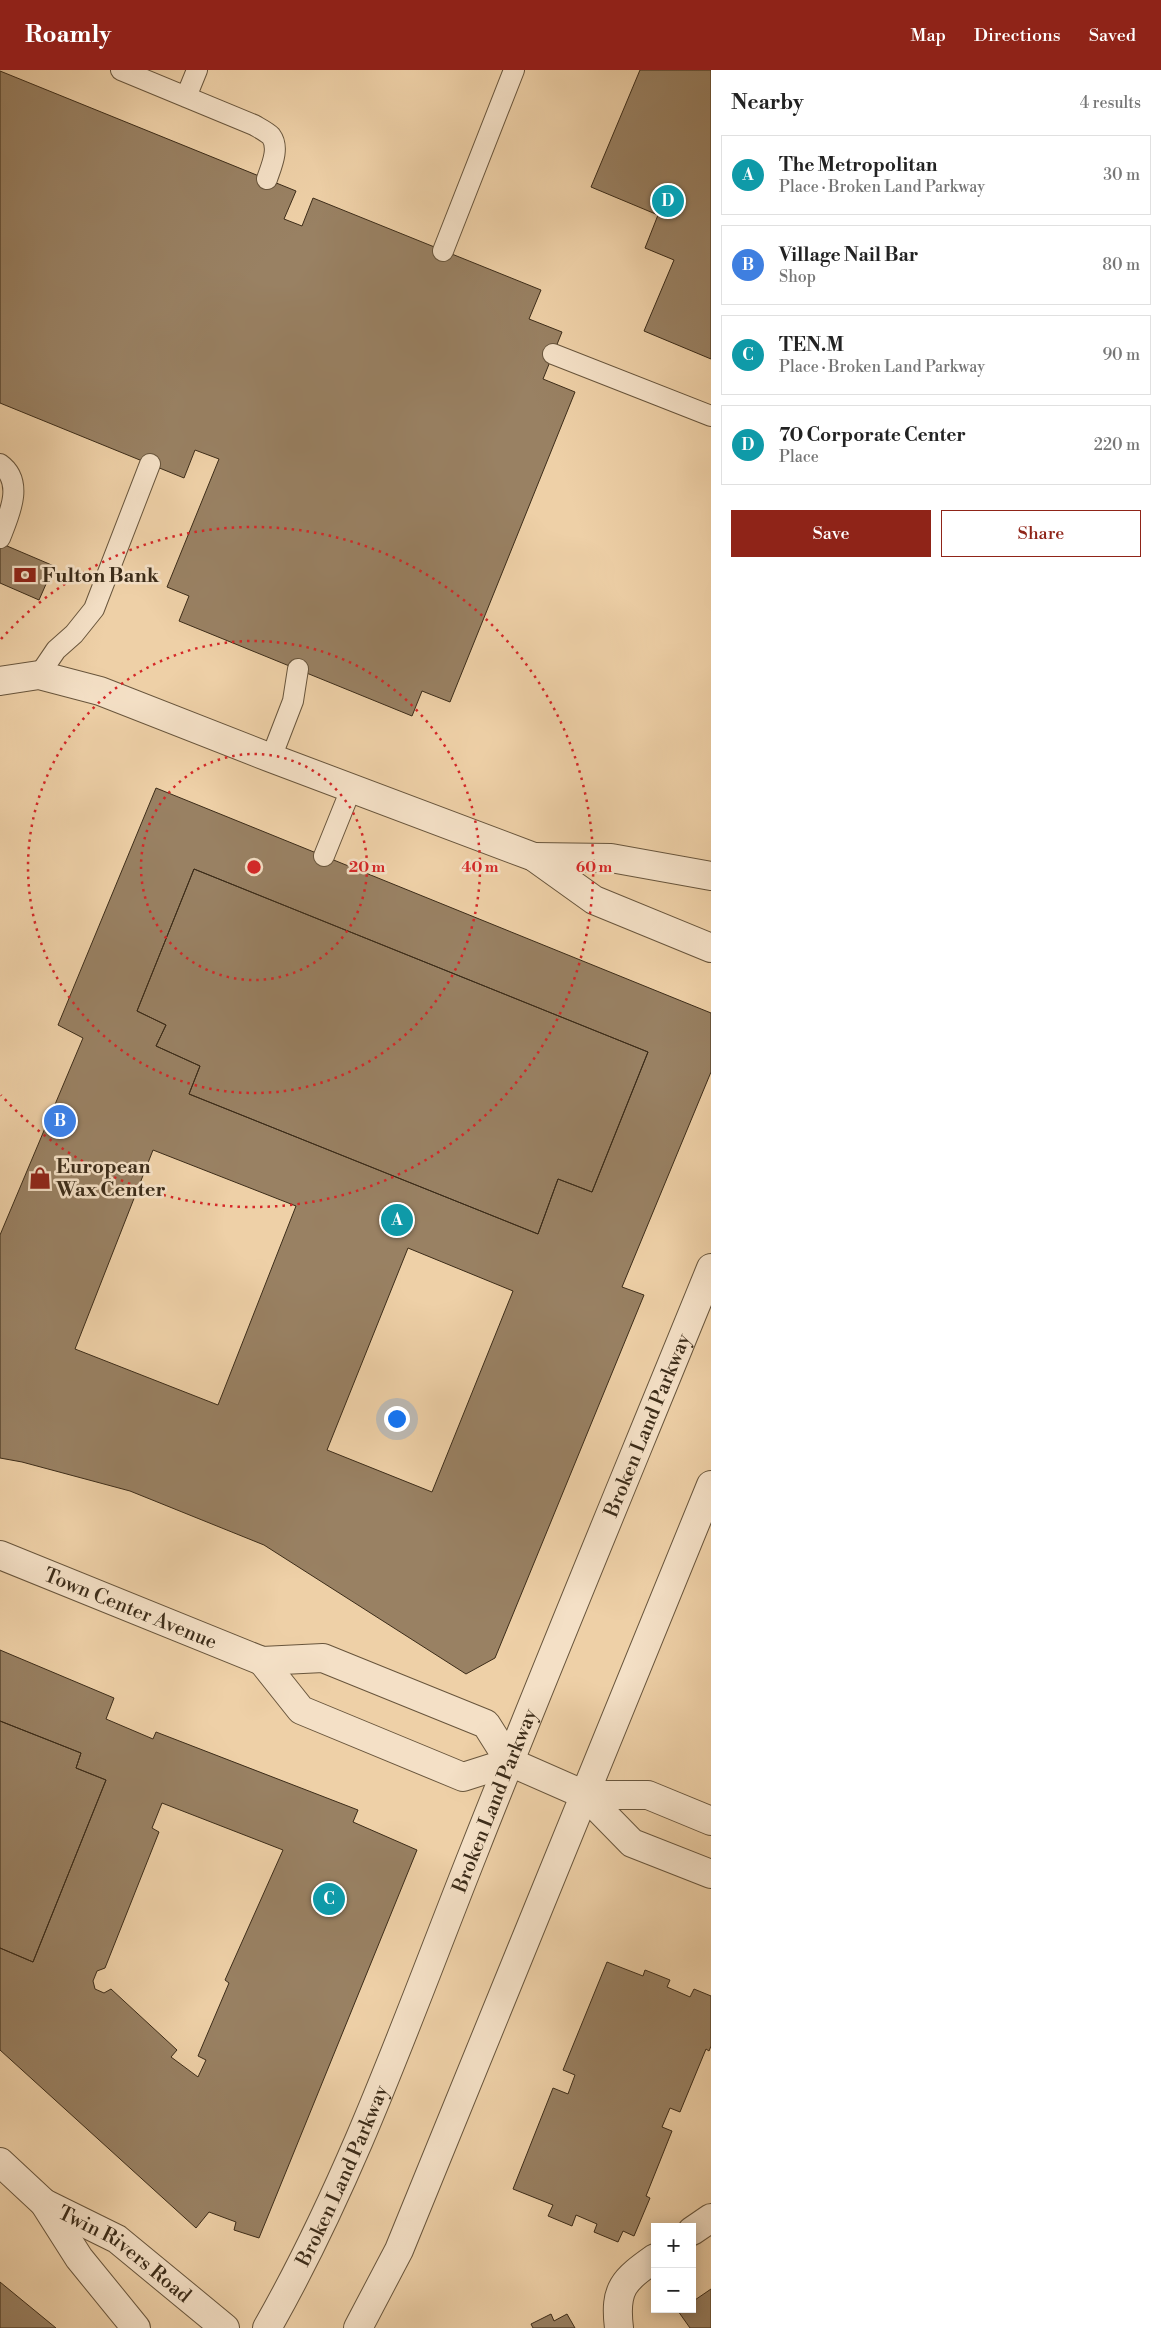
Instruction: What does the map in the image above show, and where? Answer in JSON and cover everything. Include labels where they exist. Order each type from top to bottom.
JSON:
[{"type":"street","points":[[0,681],[39,675],[100,691],[270,758],[534,856],[594,900],[711,948]]},
{"type":"street","points":[[534,856],[611,858],[711,876]]},
{"type":"street","name":"Broken Land Parkway","points":[[267,2328],[304,2264],[365,2128],[510,1762],[711,1268]]},
{"type":"street","points":[[358,2328],[399,2250],[711,1485]]},
{"type":"street","name":"Town Center Avenue","points":[[0,1554],[262,1661],[323,1658],[486,1724],[510,1762],[463,1777],[445,1770],[301,1710],[262,1661]]},
{"type":"street","points":[[510,1762],[585,1795],[632,1842],[711,1874]]},
{"type":"street","points":[[585,1795],[648,1795],[711,1821]]},
{"type":"street","name":"Twin Rivers Road","points":[[0,2162],[44,2203],[79,2258],[136,2328]]},
{"type":"street","name":"Twin Rivers Road","points":[[44,2203],[117,2239],[225,2328]]},
{"type":"street","points":[[696,2228],[711,2218]]},
{"type":"street","points":[[619,2328],[616,2307],[621,2290],[632,2274],[651,2261]]},
{"type":"lane","points":[[122,70],[254,125],[271,137],[275,149],[274,162],[267,179]]},
{"type":"lane","points":[[186,97],[197,70]]},
{"type":"lane","points":[[443,251],[514,70]]},
{"type":"lane","points":[[553,354],[711,416]]},
{"type":"lane","points":[[0,464],[8,470],[14,488],[10,513],[0,538]]},
{"type":"lane","points":[[39,675],[56,650],[74,634],[94,609],[150,464]]},
{"type":"lane","points":[[270,758],[293,702],[298,669]]},
{"type":"lane","points":[[324,856],[352,789]]},
{"type":"building","points":[[640,70],[711,70],[711,359],[644,331],[674,260],[645,248],[658,215],[591,187]]},
{"type":"building","points":[[0,71],[296,191],[284,219],[302,226],[313,198],[541,290],[529,319],[562,332],[543,379],[575,392],[450,702],[422,691],[412,716],[179,621],[189,596],[167,587],[219,459],[195,450],[184,478],[0,403]]},
{"type":"building","name":"Fulton Bank","points":[[0,543],[54,566],[39,600],[0,583]]},
{"type":"building","points":[[156,788],[711,1013],[711,1072],[622,1287],[644,1295],[495,1658],[466,1674],[264,1545],[130,1491],[22,1462],[0,1458],[0,1235],[83,1038],[58,1025]],"holes":[[[194,869],[648,1052],[592,1192],[558,1179],[538,1234],[189,1094],[200,1066],[156,1046],[166,1025],[137,1011]],[[153,1150],[296,1206],[218,1405],[75,1349]],[[408,1248],[513,1291],[432,1492],[327,1450]]]},
{"type":"building","points":[[194,869],[648,1052],[592,1192],[558,1179],[538,1234],[189,1094],[200,1066],[156,1046],[166,1025],[137,1011]]},
{"type":"building","points":[[0,1650],[114,1698],[106,1719],[153,1739],[156,1732],[358,1810],[353,1822],[417,1850],[259,2238],[234,2230],[236,2222],[209,2212],[196,2228],[0,2050],[0,1948],[33,1962],[106,1780],[76,1768],[81,1753],[0,1721]],"holes":[[[162,1803],[283,1850],[225,1980],[229,1983],[198,2056],[206,2060],[198,2077],[171,2057],[177,2050],[111,1989],[104,1993],[95,1989],[93,1981],[97,1971],[105,1968],[159,1832],[152,1828]]]},
{"type":"building","points":[[0,1721],[81,1753],[76,1768],[106,1780],[33,1962],[0,1948]]},
{"type":"building","points":[[607,1962],[643,1976],[645,1970],[670,1980],[667,1987],[690,1997],[694,1989],[711,1996],[711,2046],[709,2051],[706,2049],[680,2112],[670,2108],[662,2127],[672,2131],[646,2196],[650,2198],[634,2236],[623,2231],[618,2242],[594,2232],[597,2224],[576,2215],[572,2226],[548,2216],[553,2205],[513,2189],[553,2088],[568,2094],[575,2075],[563,2070]]},
{"type":"building","points":[[0,2282],[56,2328],[0,2328]]},
{"type":"building","points":[[711,2289],[711,2328],[690,2328],[679,2313],[696,2313],[696,2299]]},
{"type":"building","points":[[551,2314],[554,2321],[567,2314],[575,2328],[533,2328],[531,2324]]},
{"type":"place","name":"70 Corporate Center","points":[[668,201]]},
{"type":"place","name":"Fulton Bank","points":[[25,575]]},
{"type":"place","name":"Village Nail Bar","points":[[60,1121]]},
{"type":"place","name":"European Wax Center","points":[[40,1178]]},
{"type":"place","name":"The Metropolitan","points":[[397,1220]]},
{"type":"place","name":"TEN.M","points":[[329,1899]]}]
